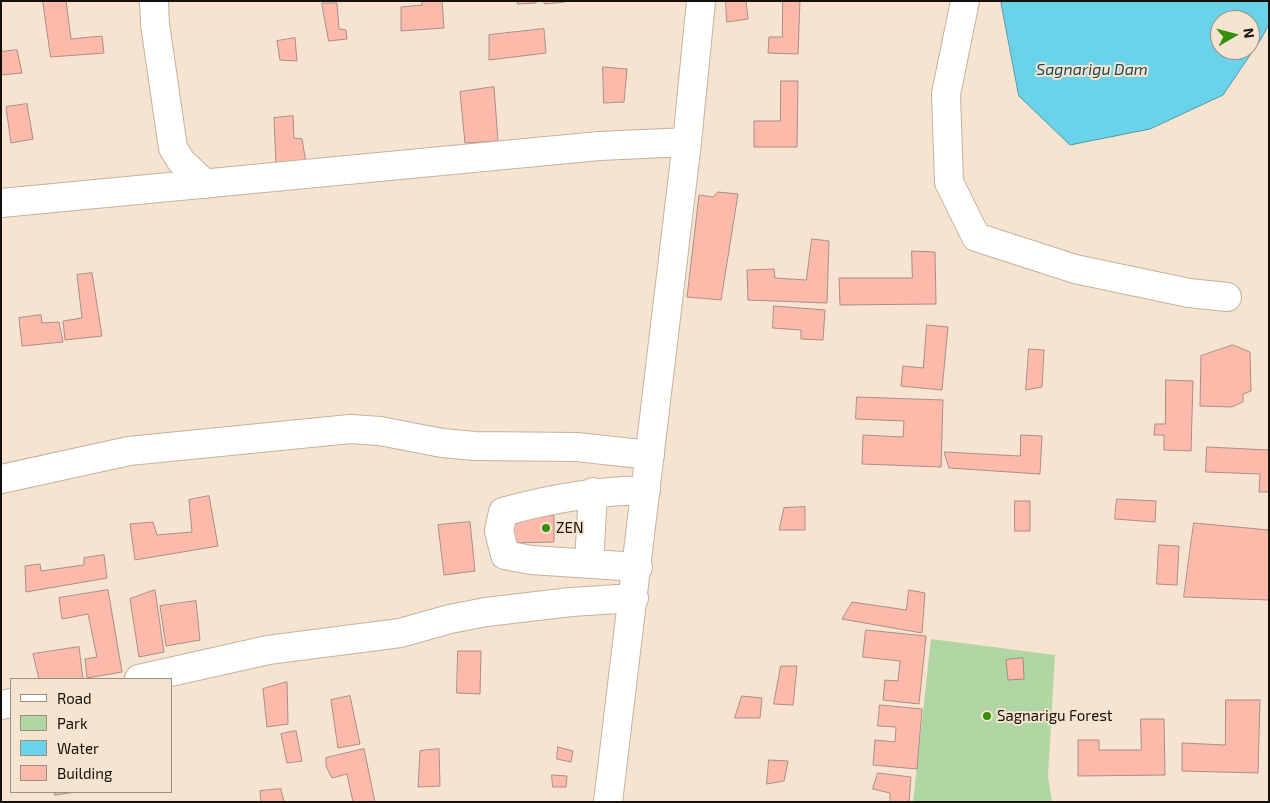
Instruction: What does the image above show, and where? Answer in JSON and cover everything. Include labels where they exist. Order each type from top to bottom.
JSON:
[{"type":"street","points":[[154,1],[155,24],[174,148],[182,161],[204,184]]},
{"type":"street","points":[[608,802],[638,567],[687,142],[701,1]]},
{"type":"street","points":[[965,1],[946,94],[949,182],[976,237],[1075,269],[1189,293],[1227,297]]},
{"type":"street","points":[[1,203],[599,146],[687,142]]},
{"type":"street","points":[[1,479],[129,451],[350,430],[380,431],[442,443],[475,446],[578,447],[650,455]]},
{"type":"street","points":[[638,567],[531,560],[505,555],[499,531],[503,512],[548,499],[592,492],[646,490]]},
{"type":"street","points":[[589,564],[592,492]]},
{"type":"street","points":[[143,678],[268,650],[400,633],[450,619],[486,612],[571,602],[634,598]]},
{"type":"green space","name":"Sagnarigu Forest","points":[[931,639],[1055,655],[1048,776],[1052,802],[913,802]]},
{"type":"water","name":"Sagnarigu Dam","points":[[1001,1],[1269,1],[1269,24],[1260,40],[1260,10],[1210,10],[1210,60],[1247,60],[1223,95],[1150,129],[1070,145],[1019,96]]},
{"type":"building","points":[[43,1],[66,1],[71,39],[102,36],[104,53],[51,57]]},
{"type":"building","points":[[422,1],[442,1],[444,28],[401,31],[401,7],[422,5]]},
{"type":"building","points":[[518,1],[536,1],[536,3],[518,4]]},
{"type":"building","points":[[544,1],[565,1],[565,2],[545,4]]},
{"type":"building","points":[[726,1],[746,1],[748,19],[727,22]]},
{"type":"building","points":[[783,1],[800,1],[798,54],[768,53],[769,37],[782,37]]},
{"type":"building","points":[[322,3],[337,3],[339,29],[346,30],[347,39],[329,41]]},
{"type":"building","points":[[544,29],[546,53],[489,60],[489,35]]},
{"type":"building","points":[[295,38],[297,61],[280,60],[277,41]]},
{"type":"building","points":[[17,50],[22,73],[1,75],[1,52]]},
{"type":"building","points":[[603,67],[627,69],[624,102],[604,103]]},
{"type":"building","points":[[781,81],[798,81],[797,147],[754,147],[754,121],[780,121]]},
{"type":"building","points":[[494,87],[498,141],[465,143],[460,92]]},
{"type":"building","points":[[27,104],[33,139],[11,143],[6,107]]},
{"type":"building","points":[[293,116],[294,138],[302,139],[306,163],[276,166],[274,118]]},
{"type":"building","points":[[718,192],[738,194],[721,300],[687,297],[699,195],[713,197]]},
{"type":"building","points":[[812,239],[829,241],[827,303],[748,300],[747,270],[774,269],[775,278],[806,280]]},
{"type":"building","points":[[912,251],[935,252],[936,304],[840,305],[839,278],[912,278]]},
{"type":"building","points":[[92,273],[102,336],[65,340],[63,321],[82,318],[77,275]]},
{"type":"building","points":[[774,306],[825,310],[823,340],[801,339],[801,330],[773,328]]},
{"type":"building","points":[[41,315],[42,323],[59,322],[63,342],[22,346],[19,318]]},
{"type":"building","points":[[927,325],[948,327],[942,390],[901,386],[903,366],[923,368]]},
{"type":"building","points":[[1233,345],[1250,352],[1251,391],[1243,394],[1243,402],[1232,407],[1200,406],[1201,356]]},
{"type":"building","points":[[1029,349],[1044,350],[1042,387],[1026,390]]},
{"type":"building","points":[[1166,380],[1193,381],[1191,451],[1164,450],[1164,435],[1154,435],[1155,424],[1165,424]]},
{"type":"building","points":[[857,397],[943,400],[941,467],[862,464],[863,435],[903,437],[904,421],[856,419]]},
{"type":"building","points":[[1021,435],[1042,436],[1040,474],[949,468],[944,452],[1020,456]]},
{"type":"building","points":[[1207,447],[1269,450],[1269,492],[1259,492],[1260,474],[1206,472]]},
{"type":"building","points":[[209,496],[218,546],[135,560],[130,524],[153,522],[157,535],[192,532],[189,500]]},
{"type":"building","points":[[1117,499],[1156,501],[1155,522],[1115,519]]},
{"type":"building","points":[[1015,501],[1030,501],[1030,531],[1015,531]]},
{"type":"building","points":[[805,507],[805,530],[779,530],[784,508]]},
{"type":"building","points":[[554,516],[554,542],[510,543],[509,518]]},
{"type":"building","points":[[470,522],[475,571],[444,575],[438,525]]},
{"type":"building","points":[[1194,523],[1269,530],[1269,600],[1184,597]]},
{"type":"building","points":[[1159,545],[1179,546],[1177,585],[1157,584]]},
{"type":"building","points":[[104,555],[107,578],[26,592],[25,566],[40,564],[41,571],[84,565],[84,558]]},
{"type":"building","points":[[108,590],[122,672],[87,678],[85,659],[97,657],[88,614],[62,619],[59,598]]},
{"type":"building","points":[[155,590],[164,652],[139,657],[130,599]]},
{"type":"building","points":[[909,590],[925,593],[922,633],[842,619],[852,602],[906,610]]},
{"type":"building","points":[[196,601],[200,640],[166,646],[160,606]]},
{"type":"building","points":[[866,630],[926,636],[919,704],[883,700],[885,680],[898,681],[900,661],[863,657]]},
{"type":"building","points":[[79,647],[83,678],[39,678],[33,654]]},
{"type":"building","points":[[458,651],[481,651],[480,694],[457,693]]},
{"type":"building","points":[[1023,658],[1024,679],[1008,680],[1006,660]]},
{"type":"building","points":[[781,666],[797,666],[793,705],[774,704]]},
{"type":"building","points":[[287,682],[288,724],[267,727],[263,689]]},
{"type":"building","points":[[350,696],[360,744],[338,748],[331,700]]},
{"type":"building","points":[[742,696],[762,698],[760,718],[735,718]]},
{"type":"building","points":[[1226,700],[1260,700],[1258,773],[1182,771],[1182,743],[1225,745]]},
{"type":"building","points":[[880,705],[922,709],[917,769],[873,765],[875,740],[895,742],[896,727],[878,726]]},
{"type":"building","points":[[1141,719],[1164,719],[1165,775],[1078,776],[1078,740],[1099,740],[1099,750],[1141,750]]},
{"type":"building","points":[[296,731],[302,761],[287,763],[281,734]]},
{"type":"building","points":[[558,747],[573,751],[571,762],[557,759]]},
{"type":"building","points":[[364,749],[375,802],[353,802],[347,774],[332,778],[326,766],[326,758]]},
{"type":"building","points":[[439,749],[440,786],[418,787],[420,751]]},
{"type":"building","points":[[769,760],[788,761],[784,781],[767,784]]},
{"type":"building","points":[[878,773],[911,777],[909,802],[890,802],[890,793],[873,789]]},
{"type":"building","points":[[552,775],[567,776],[566,787],[553,787]]},
{"type":"building","points":[[281,789],[284,802],[261,802],[260,791]]},
{"type":"place","name":"ZEN","points":[[546,528]]},
{"type":"place","name":"Sagnarigu Forest","points":[[987,716]]}]
